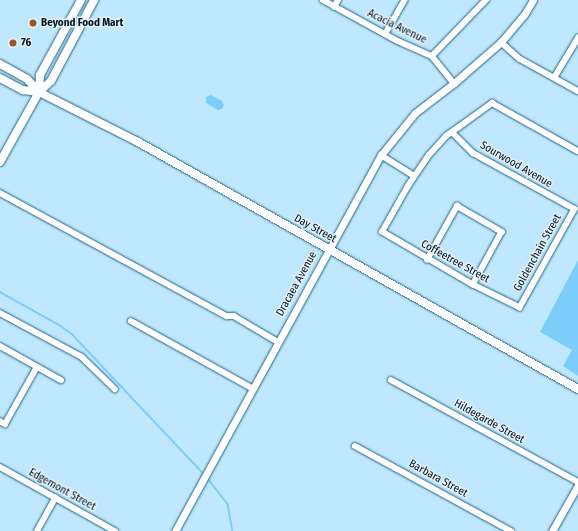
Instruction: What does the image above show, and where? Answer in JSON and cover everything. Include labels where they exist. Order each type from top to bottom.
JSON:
[{"type":"main road","points":[[39,92],[40,75],[81,0]]},
{"type":"main road","points":[[69,47],[75,25],[88,0]]},
{"type":"main road","points":[[0,162],[39,92],[51,81],[94,0]]},
{"type":"main road","name":"Day Street","points":[[0,64],[28,79],[39,92]]},
{"type":"main road","name":"Day Street","points":[[0,78],[23,90],[39,92],[138,142],[578,389]]},
{"type":"street","name":"Acacia Avenue","points":[[323,0],[385,34],[432,56],[454,83]]},
{"type":"street","points":[[334,7],[338,0]]},
{"type":"street","points":[[385,34],[405,0]]},
{"type":"street","points":[[432,56],[486,0]]},
{"type":"street","name":"Dracaea Avenue","points":[[175,531],[381,155],[415,113],[454,83],[501,42],[524,15],[533,0]]},
{"type":"street","points":[[554,78],[578,38]]},
{"type":"street","points":[[501,42],[520,59],[578,91]]},
{"type":"street","points":[[381,155],[414,176],[429,155],[452,132],[492,104],[578,151]]},
{"type":"street","name":"Sourwood Avenue","points":[[452,132],[476,155],[575,209]]},
{"type":"street","name":"Coffeetree Street","points":[[414,176],[382,232],[427,260],[520,308]]},
{"type":"street","points":[[0,193],[227,316],[234,316],[278,342]]},
{"type":"street","points":[[427,260],[457,206],[502,232],[473,285]]},
{"type":"street","name":"Goldenchain Street","points":[[520,308],[575,209]]},
{"type":"street","points":[[0,313],[82,357],[115,389]]},
{"type":"street","points":[[131,321],[252,388]]},
{"type":"street","points":[[0,346],[61,380]]},
{"type":"street","points":[[0,421],[5,424],[37,367]]},
{"type":"street","name":"Hildegarde Street","points":[[391,380],[578,483]]},
{"type":"street","name":"Barbara Street","points":[[355,446],[511,531]]},
{"type":"street","name":"Edgemont Street","points":[[0,467],[115,531]]},
{"type":"street","points":[[552,531],[578,483]]},
{"type":"street","points":[[37,531],[55,498]]},
{"type":"water","points":[[211,95],[222,101],[224,105],[222,109],[218,110],[206,103],[206,97]]},
{"type":"water","points":[[578,260],[578,376],[563,366],[572,350],[540,332]]},
{"type":"waterway","points":[[0,292],[61,326],[72,334],[202,472]]},
{"type":"waterway","points":[[209,480],[228,504],[233,531]]},
{"type":"place","name":"Beyond Food Mart","points":[[33,23]]},
{"type":"place","name":"76","points":[[13,43]]}]
